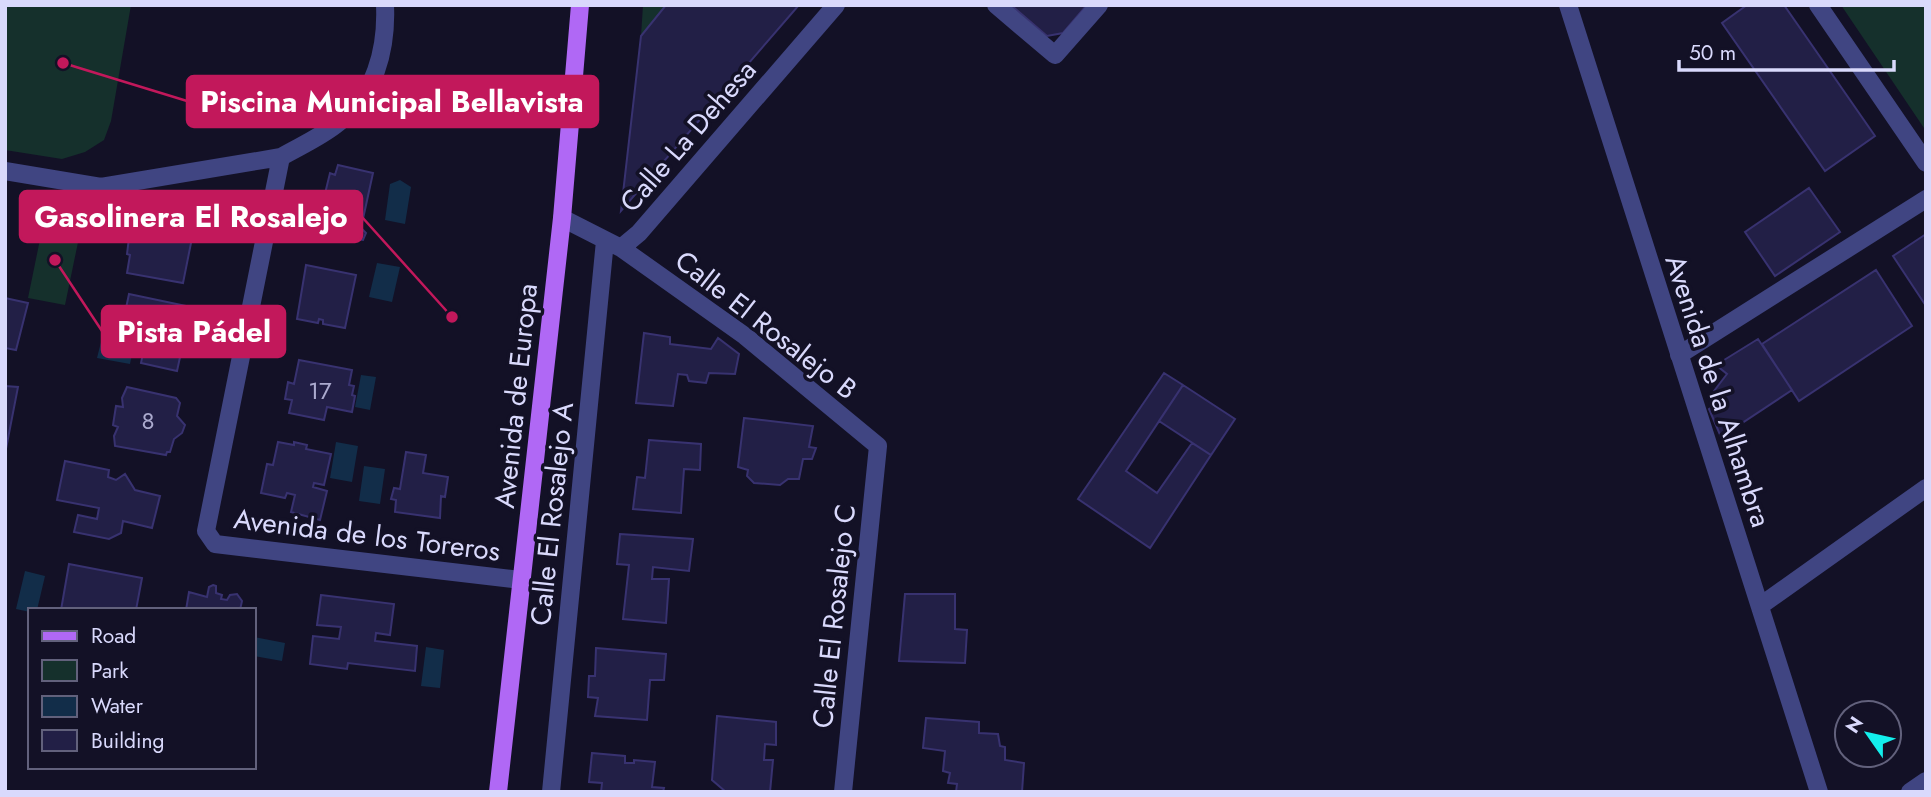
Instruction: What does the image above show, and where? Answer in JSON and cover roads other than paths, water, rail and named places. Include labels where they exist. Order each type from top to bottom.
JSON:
[{"type":"main road","name":"Avenida de Europa","points":[[498,792],[562,218],[580,5]]},
{"type":"street","points":[[5,171],[101,187],[281,157],[338,124],[363,96],[382,56],[386,29],[385,5]]},
{"type":"street","name":"Calle La Dehesa","points":[[562,218],[613,245],[639,233],[836,5]]},
{"type":"street","points":[[996,5],[1055,55],[1099,5]]},
{"type":"street","name":"Avenida de la Alhambra","points":[[1568,5],[1819,792]]},
{"type":"street","points":[[1818,5],[1926,163]]},
{"type":"street","name":"Avenida de los Toreros","points":[[281,157],[206,531],[215,544],[522,580]]},
{"type":"street","points":[[1679,355],[1926,199]]},
{"type":"street","name":"Calle El Rosalejo B","points":[[613,245],[745,336],[878,446]]},
{"type":"street","name":"Calle El Rosalejo A","points":[[551,792],[613,245]]},
{"type":"street","name":"Calle El Rosalejo C","points":[[843,792],[878,446]]},
{"type":"street","points":[[1760,606],[1926,488]]},
{"type":"street","points":[[1910,792],[1926,781]]},
{"type":"water","points":[[400,180],[411,187],[405,224],[385,220],[390,184]]},
{"type":"water","points":[[219,204],[236,209],[228,243],[211,240]]},
{"type":"water","points":[[377,263],[400,267],[392,302],[369,297]]},
{"type":"water","points":[[102,338],[134,344],[130,364],[97,358]]},
{"type":"water","points":[[361,375],[376,377],[370,410],[355,407]]},
{"type":"water","points":[[336,442],[358,446],[352,482],[330,478]]},
{"type":"water","points":[[364,466],[385,469],[380,504],[359,501]]},
{"type":"water","points":[[25,571],[45,576],[37,608],[28,608],[28,612],[16,609]]},
{"type":"water","points":[[256,637],[285,643],[282,661],[256,656]]},
{"type":"water","points":[[426,647],[444,650],[440,688],[421,686]]},
{"type":"place","name":"Piscina Municipal Bellavista","points":[[63,63]]},
{"type":"place","name":"Pista Pádel","points":[[55,260]]},
{"type":"place","name":"Gasolinera El Rosalejo","points":[[452,317]]}]
